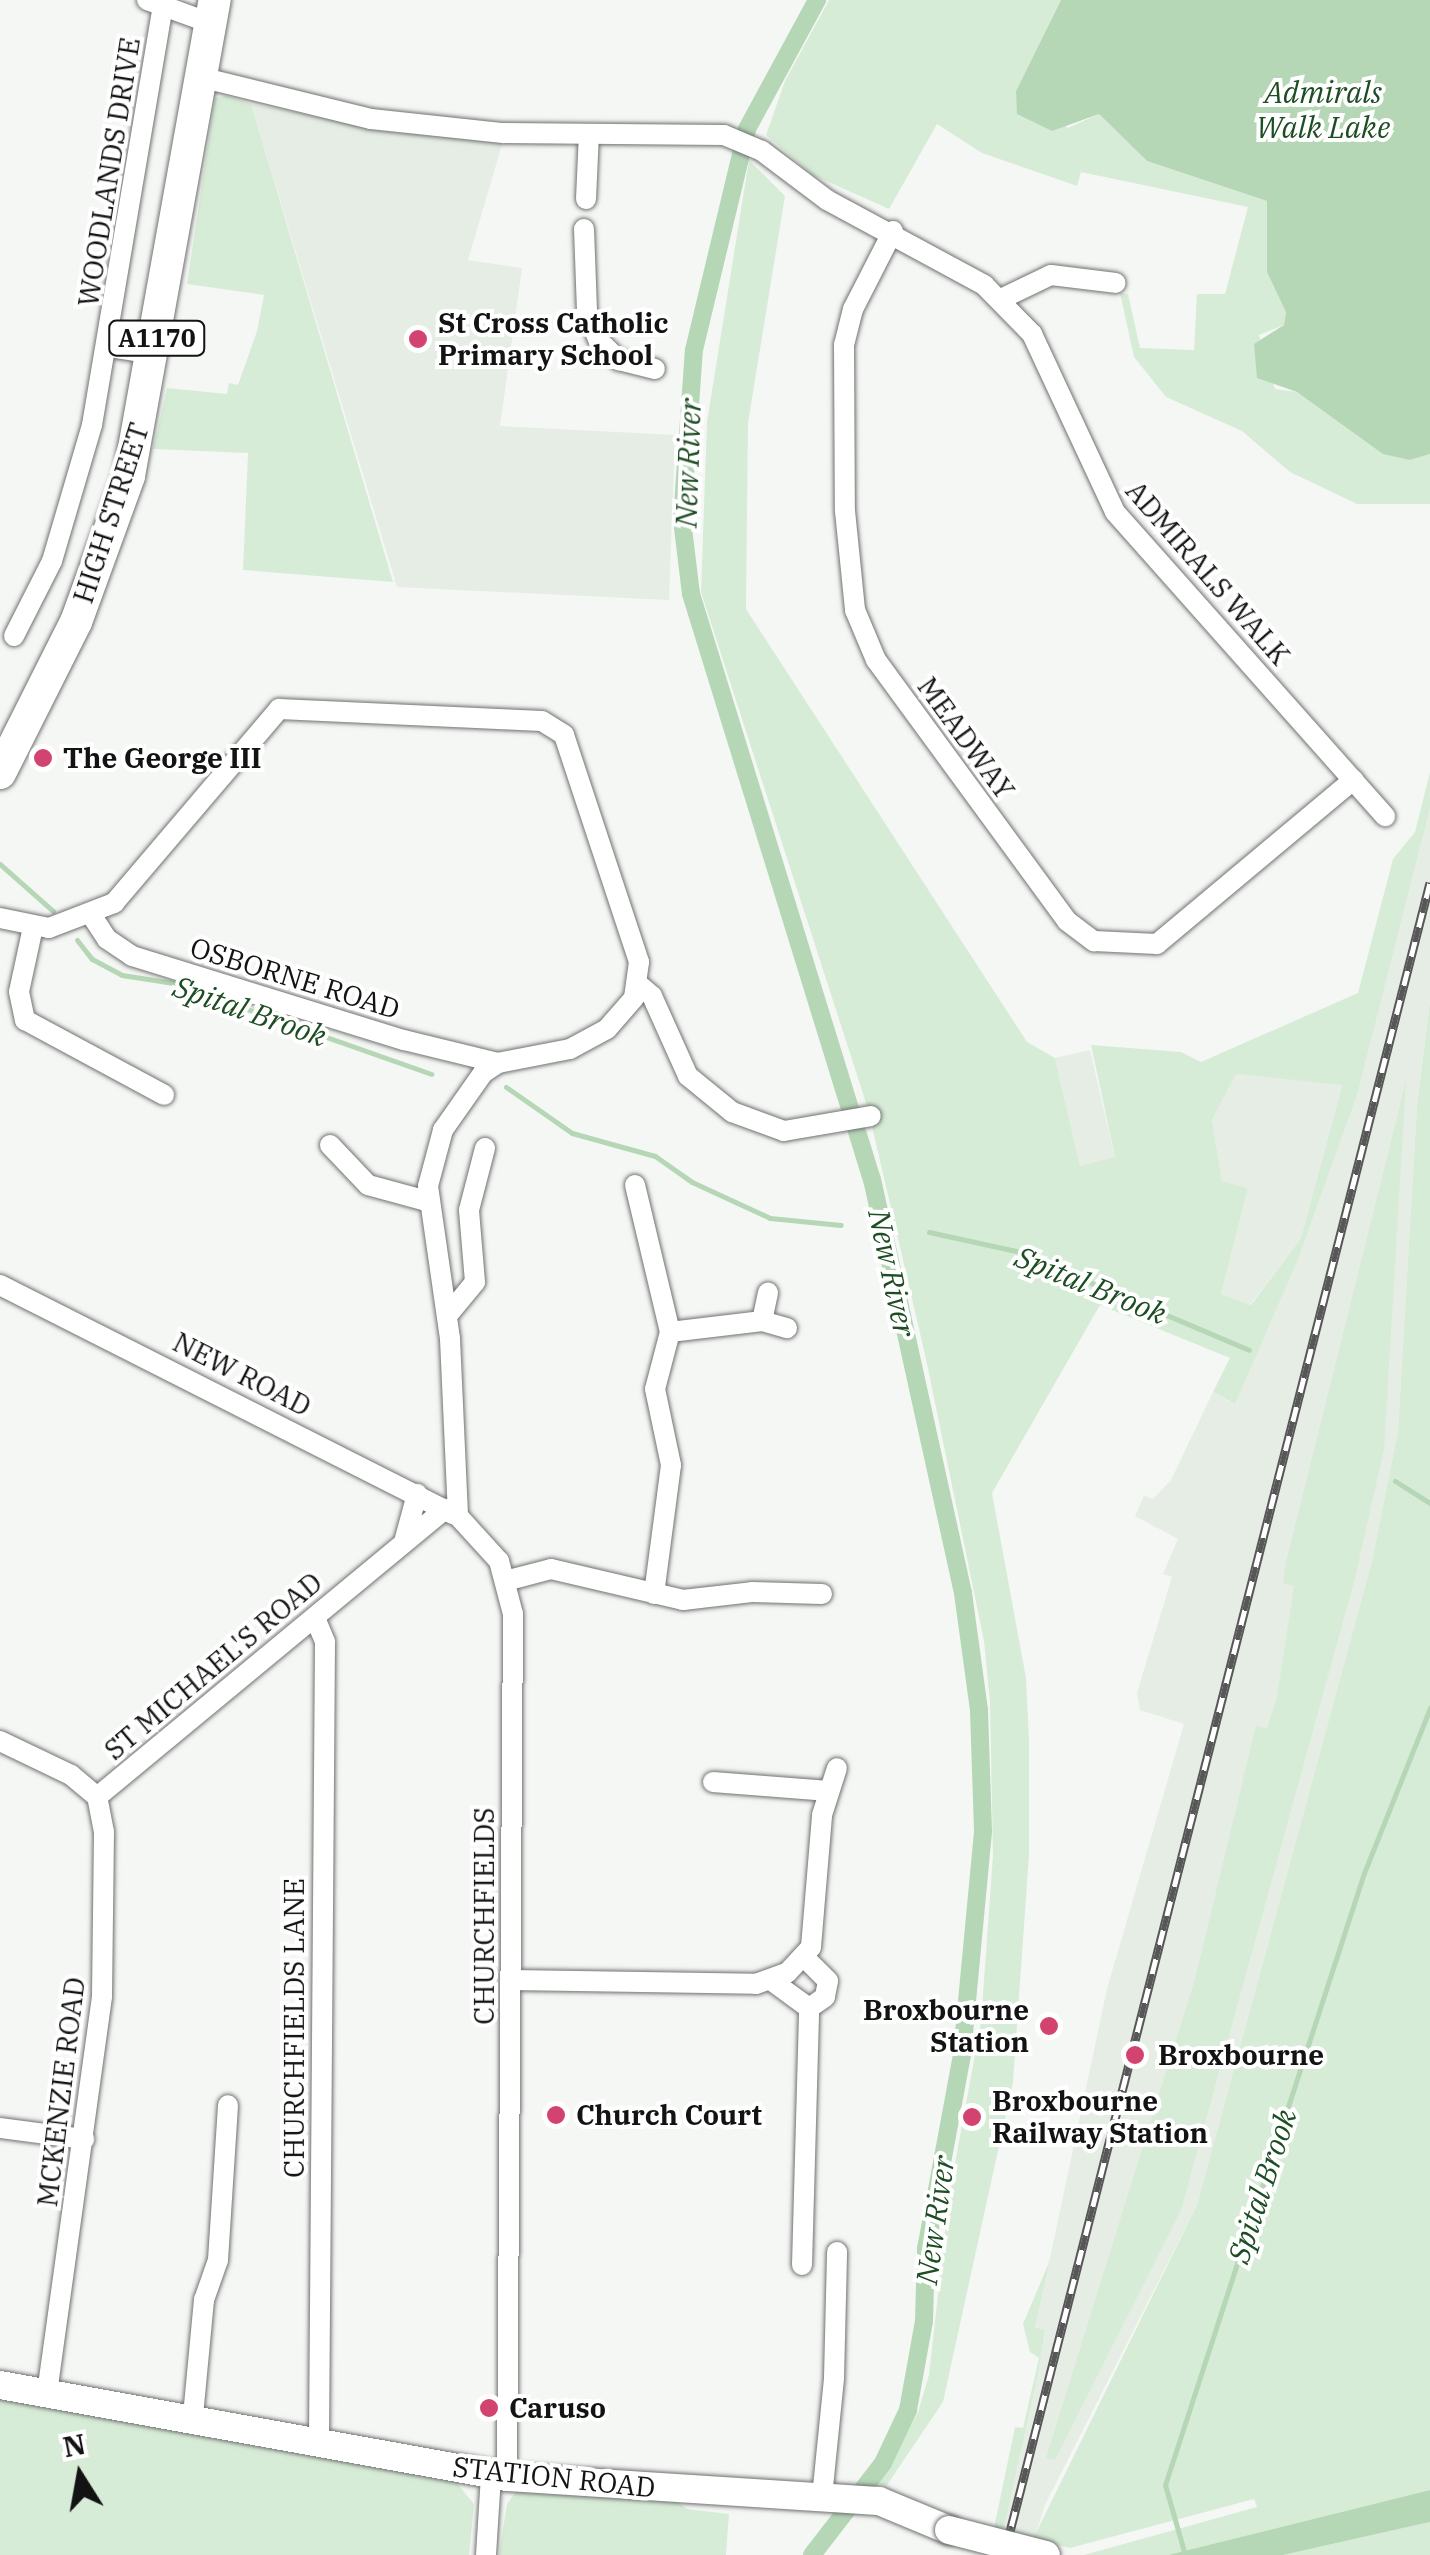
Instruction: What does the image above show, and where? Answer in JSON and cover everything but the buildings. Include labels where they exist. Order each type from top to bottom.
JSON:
[{"type":"main road","name":"HIGH STREET","points":[[0,773],[95,574],[129,476],[154,354],[212,11]]},
{"type":"main road","name":"STATION ROAD","points":[[0,2385],[193,2416],[499,2476],[848,2499],[1046,2555]]},
{"type":"street","points":[[155,3],[212,11]]},
{"type":"street","name":"WOODLANDS DRIVE","points":[[14,636],[75,497],[109,346],[155,3]]},
{"type":"street","points":[[200,77],[354,116],[503,133],[589,134],[586,199]]},
{"type":"street","name":"ADMIRALS WALK","points":[[589,134],[724,135],[762,151],[827,200],[893,231],[1003,298],[1039,347],[1114,512],[1385,816]]},
{"type":"street","points":[[584,230],[587,312],[598,341],[618,360],[656,369]]},
{"type":"street","name":"MEADWAY","points":[[893,231],[853,309],[844,344],[845,511],[856,610],[876,660],[1067,922],[1094,941],[1157,944],[1353,780]]},
{"type":"street","points":[[1003,298],[1051,275],[1116,283]]},
{"type":"street","name":"WOODLANDS DRIVE","points":[[109,346],[154,354]]},
{"type":"street","points":[[0,918],[33,927],[92,916],[122,896],[280,709],[542,721],[564,735],[639,962],[639,985],[623,1015],[598,1035],[570,1049],[498,1062],[470,1088],[443,1130],[427,1201],[447,1316],[452,1374],[451,1513],[486,1541],[509,1580],[552,1569],[695,1600],[752,1592],[822,1594]]},
{"type":"street","name":"OSBORNE ROAD","points":[[92,916],[107,939],[132,956],[404,1040],[498,1062]]},
{"type":"street","points":[[33,927],[19,992],[25,1020],[164,1096]]},
{"type":"street","points":[[639,985],[652,996],[677,1059],[700,1090],[766,1128],[817,1127],[871,1116]]},
{"type":"street","points":[[330,1144],[368,1185],[427,1201]]},
{"type":"street","points":[[447,1316],[475,1282],[469,1210],[484,1148]]},
{"type":"street","points":[[634,1186],[670,1332],[655,1400],[670,1452],[669,1491],[654,1594]]},
{"type":"street","name":"NEW ROAD","points":[[0,1284],[451,1513]]},
{"type":"street","points":[[762,1321],[768,1293]]},
{"type":"street","points":[[670,1332],[762,1321],[787,1328]]},
{"type":"street","points":[[404,1542],[416,1494]]},
{"type":"street","name":"ST MICHAEL'S ROAD","points":[[0,1741],[71,1776],[97,1797],[404,1542],[451,1513]]},
{"type":"street","name":"CHURCHFIELDS","points":[[486,2555],[499,2476],[512,1980],[509,1580]]},
{"type":"street","name":"CHURCHFIELDS LANE","points":[[315,1618],[325,1642],[319,2440]]},
{"type":"street","points":[[512,1980],[772,1981],[806,1959],[829,1790],[836,1768]]},
{"type":"street","points":[[713,1782],[829,1790]]},
{"type":"street","name":"MCKENZIE ROAD","points":[[46,2393],[84,2139],[103,1971],[104,1832],[97,1797]]},
{"type":"street","points":[[806,1959],[828,1981],[825,1997],[809,2008]]},
{"type":"street","points":[[772,1981],[809,2008]]},
{"type":"street","points":[[802,2265],[809,2008]]},
{"type":"street","points":[[193,2416],[204,2300],[218,2260],[218,2184],[228,2106]]},
{"type":"street","points":[[0,2128],[84,2139]]},
{"type":"street","points":[[836,2252],[833,2396],[848,2499]]},
{"type":"shaded area","points":[[829,0],[1061,0],[1016,91],[1068,128],[1099,114],[1147,161],[1267,201],[1286,312],[1284,325],[1259,335],[1275,389],[1297,392],[1410,460],[1430,454],[1430,504],[1357,504],[1290,472],[1242,431],[1166,397],[1134,357],[1120,293],[1128,294],[1140,348],[1194,350],[1197,294],[1225,294],[1248,207],[1081,172],[1077,186],[982,153],[937,124],[889,209],[813,175],[766,135],[785,81]]},
{"type":"shaded area","points":[[226,96],[251,104],[393,582],[243,570],[248,453],[153,449],[167,388],[227,394],[229,383],[238,385],[257,331],[264,295],[187,284],[215,98]]},
{"type":"shaded area","name":"St Cross Catholic Primary School","points":[[251,104],[381,128],[504,138],[468,260],[522,268],[500,426],[675,435],[669,600],[397,587]]},
{"type":"shaded area","points":[[749,160],[785,196],[748,423],[746,609],[1027,1042],[1055,1058],[1080,1166],[1115,1157],[1091,1045],[1181,1052],[1201,1062],[1358,993],[1393,859],[1415,832],[1430,772],[1430,809],[1358,1092],[1298,1259],[1235,1404],[1213,1392],[1230,1358],[1100,1305],[992,1493],[1026,1678],[1029,1738],[1029,1855],[1013,2082],[943,2402],[887,2485],[878,2484],[918,2412],[929,2375],[949,2196],[981,2022],[993,1855],[990,1702],[984,1641],[926,1359],[868,1109],[701,592],[707,422]],"holes":[[[1236,1074],[1342,1085],[1301,1238],[1251,1305],[1221,1294],[1248,1188],[1222,1181],[1212,1120]]]},
{"type":"shaded area","points":[[1430,809],[1430,1001],[1417,1105],[1398,1431],[1372,1561],[1197,2205],[1045,2505],[1029,2555],[997,2555],[1039,2370],[1045,2331],[1035,2329],[1107,1989],[1184,1724],[1140,1710],[1137,1693],[1172,1577],[1163,1574],[1178,1539],[1135,1516],[1144,1496],[1153,1499],[1171,1480],[1213,1392],[1230,1402],[1318,1198],[1358,1092]]},
{"type":"shaded area","points":[[1430,1001],[1430,2490],[1168,2555],[1084,2555],[1257,2507],[1254,2499],[1070,2548],[1033,2539],[1197,2205],[1372,1561],[1398,1431],[1417,1105]]},
{"type":"shaded area","points":[[1090,1050],[1115,1158],[1080,1166],[1055,1058]]},
{"type":"shaded area","points":[[1236,1074],[1342,1084],[1301,1238],[1250,1305],[1221,1294],[1248,1188],[1222,1181],[1212,1120]]},
{"type":"shaded area","points":[[1406,1081],[1384,1449],[1355,1578],[1181,2210],[1055,2460],[1046,2458],[1195,1979],[1256,1726],[1267,1728],[1277,1697],[1294,1586],[1283,1584],[1286,1562]]},
{"type":"shaded area","points":[[1050,2260],[1035,2328],[1045,2330],[1039,2370],[1003,2531],[994,2528],[1015,2427],[1023,2428],[1039,2358],[1030,2352],[1023,2324]]},
{"type":"shaded area","points":[[0,2396],[456,2482],[474,2504],[469,2555],[0,2555]]},
{"type":"shaded area","points":[[519,2488],[672,2498],[687,2509],[729,2514],[726,2555],[499,2555],[507,2504]]},
{"type":"shaded area","points":[[1430,2522],[1430,2555],[1283,2555]]},
{"type":"water","name":"Admirals Walk Lake","points":[[1061,0],[1430,0],[1430,454],[1410,460],[1383,454],[1297,392],[1257,378],[1254,344],[1284,325],[1286,312],[1267,272],[1267,201],[1147,161],[1099,114],[1052,131],[1017,114],[1016,91]]},
{"type":"water","points":[[1430,2490],[1430,2522],[1283,2555],[1168,2555]]},
{"type":"waterway","name":"New River","points":[[812,2555],[883,2463],[908,2410],[924,2321],[926,2249],[962,2054],[983,1831],[979,1710],[963,1593],[872,1180],[691,594],[682,520],[694,350],[747,129],[817,0]]},
{"type":"waterway","name":"Spital Brook","points":[[0,864],[53,911]]},
{"type":"waterway","name":"Spital Brook","points":[[77,940],[92,959],[122,975],[173,983],[431,1074]]},
{"type":"waterway","name":"Spital Brook","points":[[506,1087],[572,1133],[655,1156],[692,1182],[770,1218],[841,1225]]},
{"type":"waterway","name":"Spital Brook","points":[[929,1232],[1016,1251],[1249,1350]]},
{"type":"waterway","name":"Spital Brook","points":[[1395,1481],[1430,1503]]},
{"type":"waterway","name":"Spital Brook","points":[[1185,2555],[1165,2485],[1364,1873],[1430,1708]]},
{"type":"railway","points":[[1004,2555],[1430,882]]},
{"type":"place","name":"St Cross Catholic Primary School","points":[[418,339]]},
{"type":"place","name":"The George III","points":[[43,758]]},
{"type":"place","name":"Broxbourne Station","points":[[1049,2026]]},
{"type":"place","name":"Broxbourne","points":[[1135,2055]]},
{"type":"place","name":"Church Court","points":[[556,2115]]},
{"type":"place","name":"Broxbourne Railway Station","points":[[972,2117]]},
{"type":"place","name":"Caruso","points":[[489,2408]]}]
